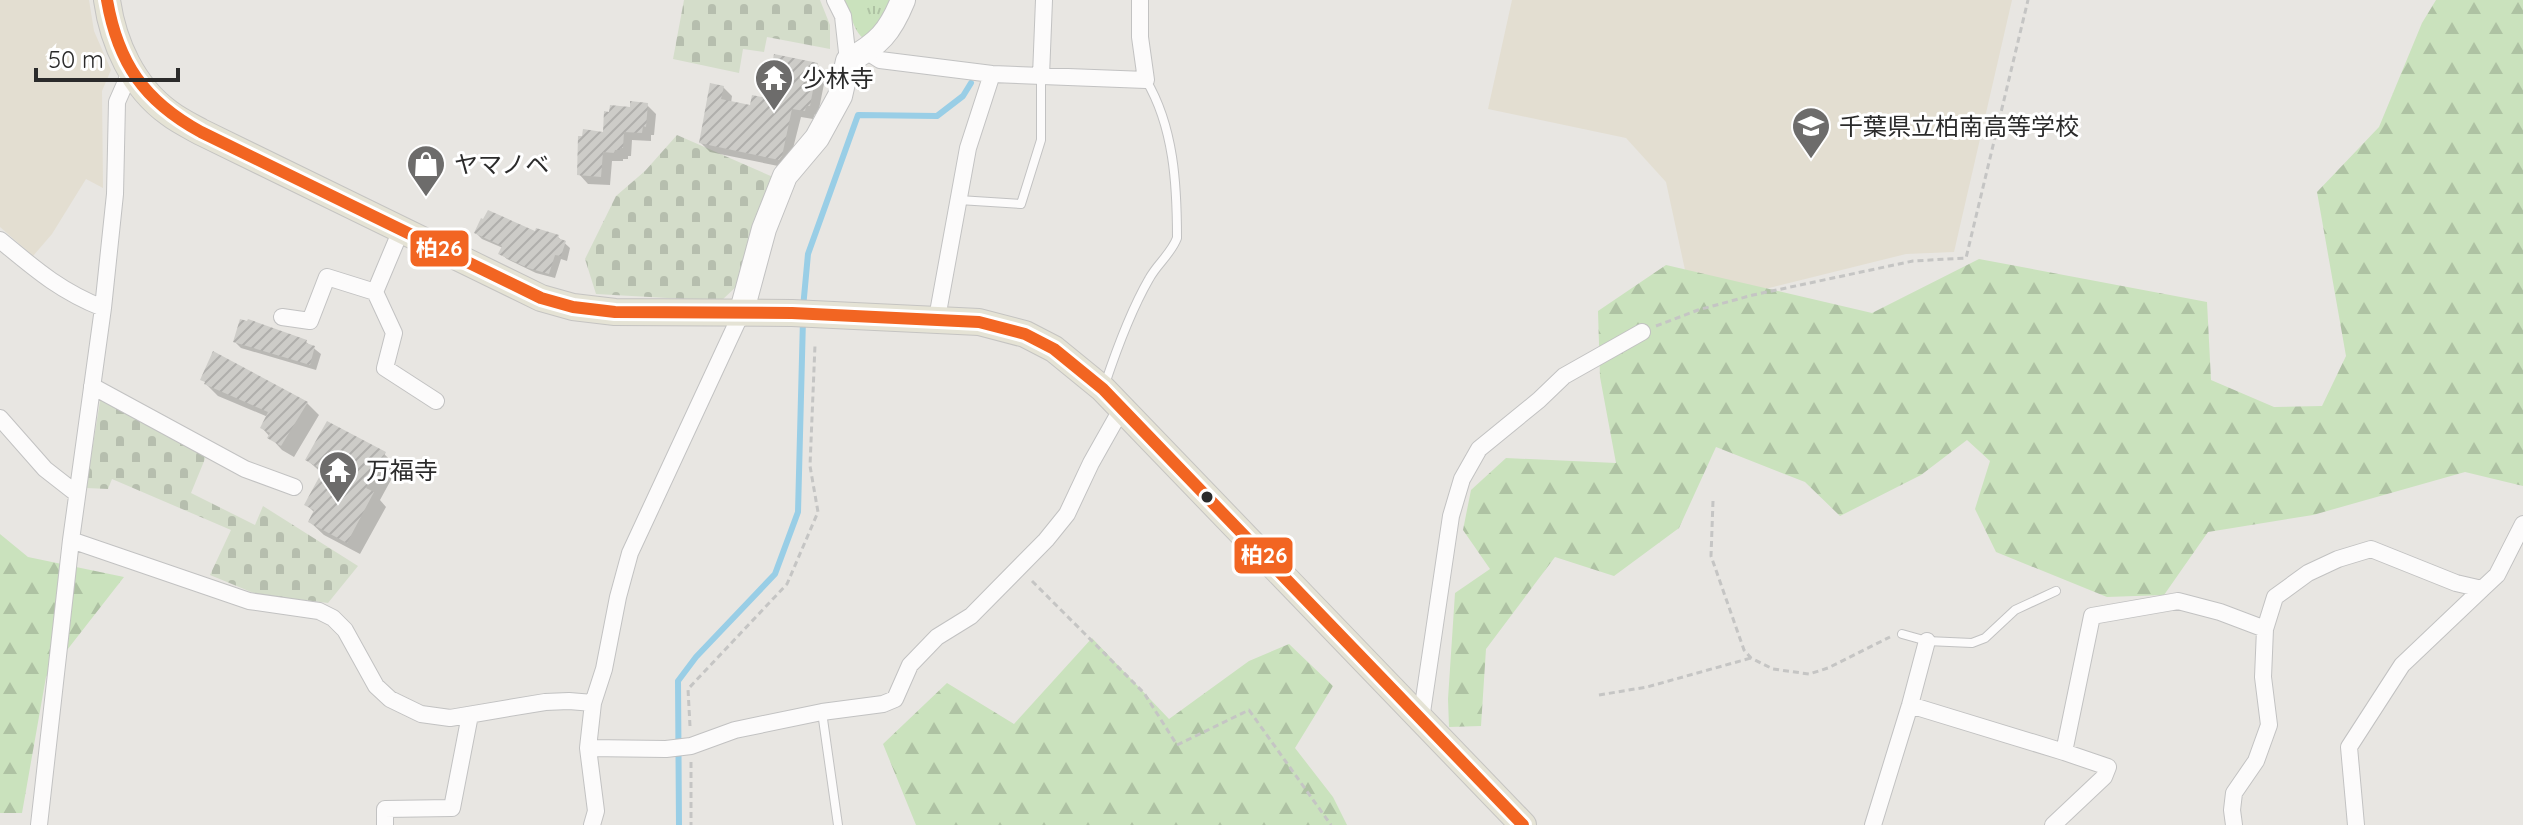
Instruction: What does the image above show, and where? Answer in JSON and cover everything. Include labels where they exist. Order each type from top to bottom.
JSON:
[{"type":"main road","points":[[107,0],[118,46],[131,70],[146,92],[168,112],[201,132],[541,298],[573,307],[615,312],[792,313],[979,322],[1025,334],[1054,349],[1122,408],[1523,825]]},
{"type":"street","points":[[835,0],[857,56]]},
{"type":"street","points":[[592,825],[596,811],[588,748],[593,703],[604,669],[630,553],[741,314],[764,229],[785,176],[817,138],[857,56],[892,27],[903,0]]},
{"type":"street","points":[[1041,76],[1044,0]]},
{"type":"street","points":[[857,56],[992,74],[1146,80],[1140,37],[1140,0]]},
{"type":"street","points":[[39,825],[71,540],[103,308],[115,194],[117,102],[131,70]]},
{"type":"street","points":[[937,318],[968,148],[992,74]]},
{"type":"street","points":[[401,230],[375,292],[394,333],[385,368],[436,401]]},
{"type":"street","points":[[0,240],[55,285],[103,308]]},
{"type":"street","points":[[282,317],[310,321],[327,277],[375,292]]},
{"type":"street","points":[[1421,719],[1451,516],[1462,479],[1479,449],[1564,376],[1642,332]]},
{"type":"street","points":[[92,386],[245,469],[294,487]]},
{"type":"street","points":[[588,748],[666,749],[691,746],[735,730],[822,712],[883,704],[895,699],[910,665],[937,637],[971,616],[1067,514],[1122,408]]},
{"type":"street","points":[[1,421],[45,469],[77,494]]},
{"type":"street","points":[[2356,825],[2349,747],[2402,665],[2497,575],[2523,524]]},
{"type":"street","points":[[71,540],[249,601],[319,611],[333,618],[345,630],[376,686],[390,699],[421,714],[450,718],[545,702],[593,703]]},
{"type":"street","points":[[2234,825],[2234,793],[2256,761],[2269,725],[2263,677],[2265,629],[2275,597],[2308,573],[2371,549],[2456,583],[2482,589]]},
{"type":"street","points":[[2064,752],[2092,616],[2178,601],[2265,629]]},
{"type":"street","points":[[1873,825],[1927,641]]},
{"type":"street","points":[[1910,705],[2108,767],[2104,777],[2053,825]]},
{"type":"street","points":[[385,825],[385,809],[452,808],[470,715]]},
{"type":"lane","points":[[959,200],[1021,204],[1041,140],[1041,76]]},
{"type":"lane","points":[[1103,389],[1139,296],[1152,274],[1174,248],[1177,238],[1174,161],[1154,93],[1146,80]]},
{"type":"lane","points":[[1902,634],[1927,641],[1972,643],[1985,638],[2015,610],[2056,591]]},
{"type":"lane","points":[[822,712],[838,825]]},
{"type":"path","points":[[1642,332],[1698,310],[1753,295],[1913,261],[1966,258],[2028,0]]},
{"type":"path","points":[[691,825],[688,689],[787,584],[818,512],[810,466],[815,345]]},
{"type":"path","points":[[1713,501],[1711,556],[1744,650],[1751,658],[1773,669],[1809,674],[1828,668],[1883,639],[1902,634]]},
{"type":"path","points":[[1019,567],[1144,693],[1177,745],[1249,710],[1331,825]]},
{"type":"path","points":[[1599,695],[1647,687],[1751,658]]},
{"type":"shaded area","points":[[0,0],[89,0],[94,31],[111,70],[102,91],[103,188],[86,179],[52,234],[33,256],[0,227]]},
{"type":"shaded area","name":"千葉県立柏南高等学校","points":[[1512,0],[2012,0],[1954,252],[1906,254],[1693,307],[1666,182],[1626,138],[1488,109]]},
{"type":"green space","points":[[684,0],[820,0],[830,25],[830,49],[767,37],[764,52],[743,49],[739,73],[673,59]]},
{"type":"green space","points":[[844,0],[890,0],[882,21],[864,39]]},
{"type":"green space","points":[[2436,0],[2523,0],[2523,486],[2465,472],[2313,515],[2208,532],[2164,595],[2107,597],[1996,552],[1975,509],[1990,461],[1967,440],[1921,475],[1840,516],[1805,482],[1716,447],[1679,528],[1614,576],[1555,557],[1486,649],[1481,726],[1449,727],[1455,593],[1490,569],[1463,530],[1471,490],[1506,458],[1616,463],[1600,377],[1598,311],[1666,265],[1872,313],[1979,259],[2207,302],[2211,380],[2274,407],[2322,406],[2346,356],[2317,192],[2379,127],[2422,23]]},
{"type":"green space","points":[[677,135],[773,177],[738,285],[721,301],[596,294],[585,259],[616,196],[645,171]]},
{"type":"green space","points":[[101,395],[207,454],[191,493],[255,525],[263,506],[358,566],[328,603],[256,594],[210,575],[231,530],[112,479],[108,489],[86,488]]},
{"type":"green space","points":[[0,534],[28,557],[124,577],[46,677],[22,813],[0,813]]},
{"type":"green space","points":[[1092,638],[1169,719],[1249,661],[1289,644],[1333,686],[1295,748],[1333,797],[1347,825],[916,825],[883,744],[947,683],[1014,724]]},
{"type":"building","points":[[774,54],[818,63],[810,106],[806,106],[805,111],[792,109],[779,160],[699,143],[710,83],[724,86],[721,99],[750,105],[752,95],[766,98]]},
{"type":"building","points":[[630,101],[648,103],[646,127],[643,126],[642,133],[624,132],[623,148],[614,153],[603,152],[601,177],[577,175],[578,136],[582,136],[583,129],[603,132],[604,111],[609,112],[610,105],[630,107]]},
{"type":"building","points":[[488,210],[535,231],[536,228],[559,235],[558,238],[566,241],[561,256],[555,255],[549,274],[498,254],[502,246],[474,233]]},
{"type":"building","points":[[240,319],[307,340],[306,343],[315,346],[310,365],[233,342]]},
{"type":"building","points":[[213,351],[308,402],[281,446],[267,438],[270,433],[260,428],[268,412],[200,380]]},
{"type":"building","points":[[327,421],[386,452],[366,488],[374,492],[347,543],[308,522],[314,510],[304,505],[323,470],[305,460]]},
{"type":"waterway","points":[[803,308],[808,254],[858,115],[937,116],[963,96],[971,83]]},
{"type":"waterway","points":[[679,825],[678,681],[696,657],[775,574],[798,512],[803,319]]},
{"type":"transit line","name":"柏26","points":[[107,0],[118,43],[137,78],[149,93],[181,120],[541,298],[573,307],[615,312],[792,313],[979,322],[1025,334],[1054,349],[1103,389],[1523,825]]},
{"type":"place","name":"少林寺","points":[[774,112]]},
{"type":"place","name":"千葉県立柏南高等学校","points":[[1811,160]]},
{"type":"place","name":"ヤマノベ","points":[[426,198]]},
{"type":"place","name":"万福寺","points":[[338,504]]}]
